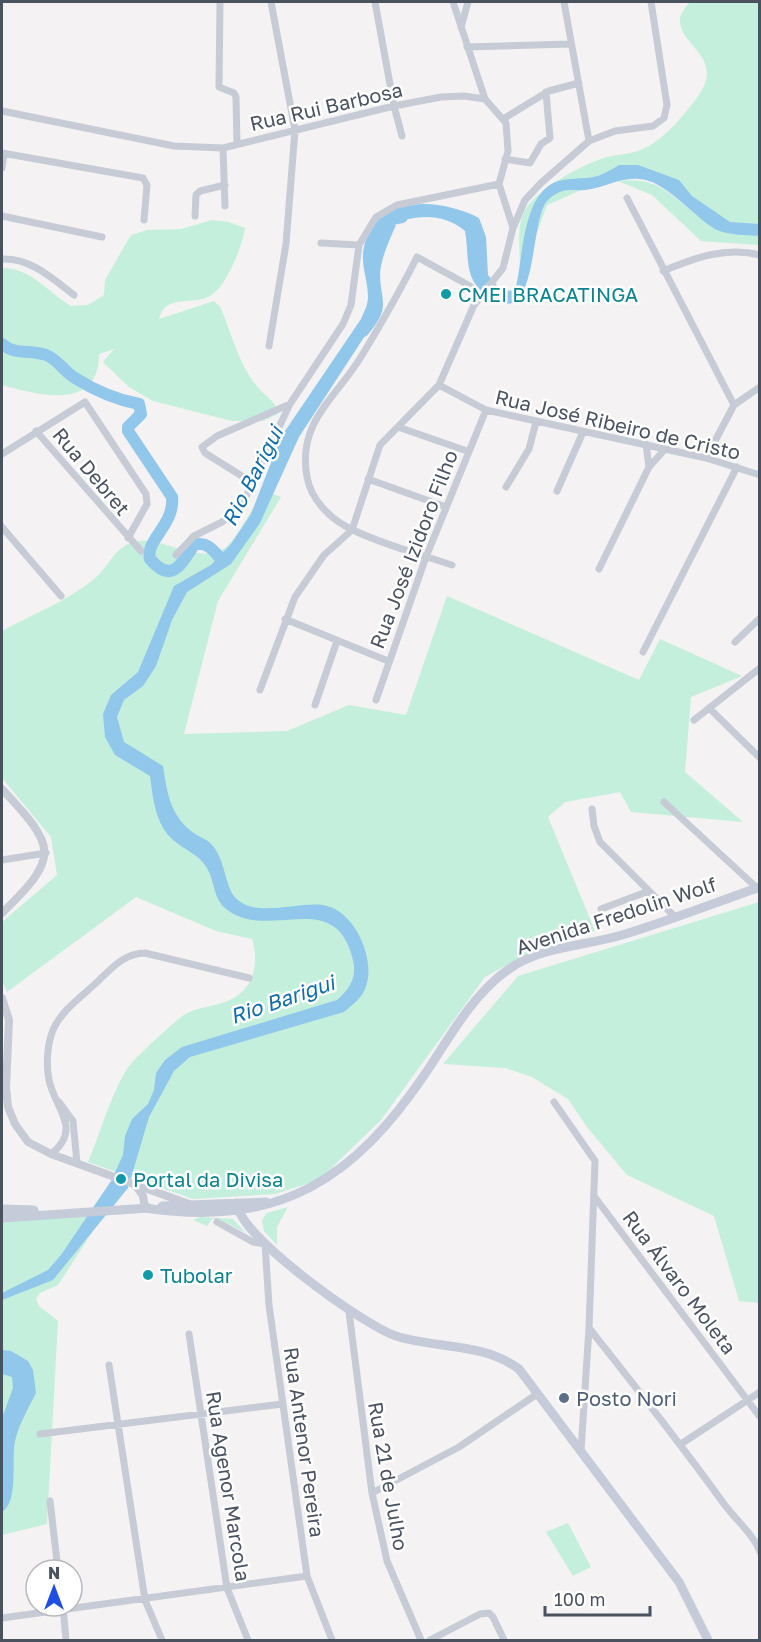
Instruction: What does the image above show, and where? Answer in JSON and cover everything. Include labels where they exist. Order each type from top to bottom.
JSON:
[{"type":"main road","name":"Avenida Fredolin Wolf","points":[[145,1208],[187,1212],[243,1207],[296,1196],[335,1175],[371,1139],[415,1089],[486,987],[511,967],[538,954],[620,936],[758,888]]},
{"type":"main road","name":"Avenida Fredolin Wolf","points":[[2,1218],[189,1204],[243,1207]]},
{"type":"main road","points":[[243,1207],[258,1235]]},
{"type":"main road","points":[[243,1207],[265,1244],[349,1312],[378,1329],[398,1336],[489,1352],[519,1369],[678,1582],[708,1641]]},
{"type":"main road","name":"Avenida Fredolin Wolf","points":[[2,1209],[84,1212]]},
{"type":"street","points":[[220,2],[219,87],[234,93],[236,97],[237,144]]},
{"type":"street","points":[[268,346],[286,244],[295,130],[272,2]]},
{"type":"street","points":[[375,2],[394,106],[402,136]]},
{"type":"street","points":[[453,2],[485,99],[503,119],[508,137],[499,184],[513,228]]},
{"type":"street","points":[[461,27],[468,2]]},
{"type":"street","points":[[564,2],[589,141]]},
{"type":"street","points":[[260,690],[285,619],[306,578],[324,555],[352,530],[380,445],[439,385],[481,295],[502,268],[513,228],[525,200],[589,141],[615,131],[652,126],[664,118],[667,105],[651,2]]},
{"type":"street","points":[[467,47],[571,44]]},
{"type":"street","points":[[503,119],[546,92],[579,82]]},
{"type":"street","points":[[505,159],[530,163],[541,144],[550,138],[549,101],[546,92]]},
{"type":"street","name":"Rua Rui Barbosa","points":[[2,111],[174,146],[223,148],[394,106],[441,97],[464,96],[485,99]]},
{"type":"street","points":[[223,148],[225,206]]},
{"type":"street","points":[[2,168],[3,154],[143,178],[147,185],[144,220]]},
{"type":"street","points":[[176,555],[194,536],[222,522],[242,505],[290,405],[343,324],[351,305],[359,245],[376,217],[397,205],[499,184]]},
{"type":"street","points":[[195,216],[196,195],[200,191],[225,185]]},
{"type":"street","points":[[627,198],[734,405]]},
{"type":"street","points":[[2,216],[102,237]]},
{"type":"street","points":[[321,243],[359,245]]},
{"type":"street","points":[[663,271],[691,259],[725,252],[759,255]]},
{"type":"street","points":[[452,565],[352,530],[331,516],[315,500],[308,486],[304,459],[306,441],[319,414],[360,359],[398,295],[417,257],[470,286],[481,295]]},
{"type":"street","points":[[2,259],[23,260],[39,268],[74,295]]},
{"type":"street","name":"Rua José Ribeiro de Cristo","points":[[439,385],[486,410],[706,458],[759,475]]},
{"type":"street","points":[[706,458],[734,405],[759,387]]},
{"type":"street","points":[[2,454],[85,402],[146,494],[147,504],[125,535]]},
{"type":"street","points":[[253,483],[205,453],[202,447],[217,436],[290,405]]},
{"type":"street","name":"Rua José Izidoro Filho","points":[[376,700],[426,557],[467,451],[486,410]]},
{"type":"street","points":[[506,487],[529,449],[536,422]]},
{"type":"street","points":[[398,428],[467,451]]},
{"type":"street","name":"Rua Debret","points":[[36,431],[141,551]]},
{"type":"street","points":[[556,491],[584,432]]},
{"type":"street","points":[[646,444],[649,467]]},
{"type":"street","points":[[599,569],[649,467],[665,449]]},
{"type":"street","points":[[643,652],[737,467]]},
{"type":"street","points":[[368,479],[446,507]]},
{"type":"street","points":[[2,527],[61,596]]},
{"type":"street","points":[[735,642],[759,618]]},
{"type":"street","points":[[285,619],[388,661]]},
{"type":"street","points":[[315,705],[337,641]]},
{"type":"street","points":[[694,720],[759,668]]},
{"type":"street","points":[[709,708],[759,758]]},
{"type":"street","points":[[2,789],[32,822],[43,839],[46,853],[40,873],[32,884],[2,913]]},
{"type":"street","points":[[664,802],[758,888]]},
{"type":"street","points":[[592,809],[594,826],[600,842],[675,917]]},
{"type":"street","points":[[2,860],[46,853]]},
{"type":"street","points":[[601,909],[649,891]]},
{"type":"street","points":[[51,1154],[63,1142],[66,1128],[49,1081],[47,1057],[58,1020],[117,964],[132,953],[145,952],[249,978]]},
{"type":"street","points":[[2,998],[9,1020],[6,1088],[8,1107],[15,1124],[28,1142],[51,1154],[189,1204]]},
{"type":"street","points":[[57,1100],[73,1121],[77,1163]]},
{"type":"street","points":[[554,1102],[595,1161],[589,1328],[581,1451]]},
{"type":"street","points":[[63,1142],[75,1146]]},
{"type":"street","points":[[135,1186],[143,1196],[145,1208]]},
{"type":"street","name":"Rua Álvaro Moleta","points":[[594,1196],[748,1399],[759,1417]]},
{"type":"street","points":[[217,1222],[253,1242],[265,1244]]},
{"type":"street","name":"Rua Antenor Pereira","points":[[265,1244],[269,1305],[307,1576],[332,1641]]},
{"type":"street","name":"Rua 21 de Julho","points":[[349,1312],[372,1493],[387,1561],[421,1641]]},
{"type":"street","points":[[589,1328],[681,1444],[741,1528],[757,1545],[759,1552]]},
{"type":"street","name":"Rua Agenor Marcola","points":[[189,1334],[227,1588],[248,1641]]},
{"type":"street","points":[[109,1365],[145,1600],[162,1641]]},
{"type":"street","points":[[681,1444],[759,1392]]},
{"type":"street","points":[[372,1493],[459,1447],[537,1394]]},
{"type":"street","points":[[40,1434],[282,1404]]},
{"type":"street","points":[[565,1431],[579,1425],[582,1418]]},
{"type":"street","points":[[50,1501],[57,1558]]},
{"type":"street","points":[[84,1606],[145,1600],[307,1576]]},
{"type":"street","points":[[430,1641],[480,1614],[489,1613],[504,1641]]},
{"type":"street","points":[[2,1618],[24,1614]]},
{"type":"street","points":[[64,1618],[66,1641]]},
{"type":"green space","points":[[690,2],[759,2],[759,234],[734,233],[759,236],[759,245],[701,241],[652,195],[618,181],[649,183],[672,195],[689,208],[651,170],[588,187],[547,205],[531,249],[525,288],[517,299],[509,301],[519,276],[521,220],[530,203],[549,186],[586,165],[607,157],[638,151],[654,143],[674,126],[696,99],[704,85],[707,73],[705,63],[683,31],[680,22],[682,13]]},
{"type":"green space","points":[[212,220],[229,222],[245,228],[241,245],[228,275],[210,296],[173,303],[162,311],[159,319],[214,301],[221,308],[250,377],[275,405],[278,414],[263,421],[232,421],[153,401],[129,387],[103,362],[114,349],[99,354],[96,372],[89,385],[78,392],[49,395],[2,385],[2,268],[13,269],[31,276],[71,306],[88,305],[104,295],[105,280],[131,235],[147,230],[181,229]]},
{"type":"green space","points":[[264,491],[281,497],[218,601],[184,734],[287,731],[349,705],[406,715],[447,596],[639,680],[660,639],[742,676],[691,697],[685,772],[743,822],[631,812],[620,792],[565,802],[548,817],[595,931],[539,947],[485,977],[381,1120],[319,1180],[275,1194],[193,1199],[88,1162],[116,1090],[131,1064],[184,1015],[226,1002],[246,988],[255,964],[252,939],[216,931],[136,897],[7,992],[2,981],[2,922],[57,875],[51,837],[2,778],[2,631],[83,588],[98,576],[118,551],[128,544],[140,541],[152,542],[189,552],[202,553],[214,552],[226,547],[240,530]]},
{"type":"green space","points":[[760,902],[759,1303],[739,1301],[714,1216],[627,1175],[587,1127],[568,1099],[532,1077],[505,1068],[443,1064],[518,976]]},
{"type":"green space","points":[[288,1207],[277,1227],[277,1245],[264,1231],[262,1220],[267,1213]]},
{"type":"green space","points":[[104,1214],[58,1285],[40,1293],[36,1299],[39,1306],[58,1321],[47,1524],[2,1535],[2,1218]]},
{"type":"green space","points":[[200,1217],[233,1219],[246,1233],[219,1219],[212,1219],[207,1226],[193,1220]]},
{"type":"green space","points":[[568,1523],[591,1567],[573,1576],[546,1532]]},
{"type":"water","points":[[619,165],[638,165],[679,180],[692,196],[730,222],[759,224],[759,236],[730,234],[715,229],[669,192],[649,181],[632,179],[592,189],[563,191],[547,201],[541,212],[525,286],[518,299],[507,304],[492,299],[476,285],[469,269],[465,231],[457,225],[429,217],[390,224],[379,243],[371,271],[378,304],[372,325],[299,437],[260,523],[231,564],[187,592],[172,620],[156,666],[143,686],[124,700],[117,717],[124,742],[163,766],[168,794],[174,810],[191,831],[213,846],[220,858],[234,896],[253,907],[279,908],[317,905],[337,910],[355,928],[361,940],[366,953],[368,978],[361,996],[344,1012],[190,1057],[174,1071],[149,1117],[128,1188],[53,1280],[2,1300],[2,1293],[48,1270],[61,1255],[111,1181],[123,1155],[125,1136],[132,1119],[148,1104],[154,1090],[156,1073],[165,1060],[182,1047],[337,1000],[349,987],[354,972],[353,960],[344,938],[332,925],[316,920],[261,921],[243,918],[222,905],[204,863],[172,839],[162,826],[156,810],[150,776],[115,755],[105,737],[103,714],[111,695],[138,672],[174,586],[211,565],[231,544],[251,514],[281,437],[365,311],[368,291],[363,260],[364,247],[371,229],[382,217],[396,209],[429,204],[464,211],[479,218],[486,237],[488,275],[501,290],[515,291],[527,226],[539,196],[549,185],[563,180],[597,176]]},
{"type":"water","points":[[2,1350],[11,1351],[28,1361],[33,1370],[36,1393],[15,1441],[13,1490],[7,1507],[2,1512],[2,1418],[13,1388],[12,1377],[2,1374]]},
{"type":"waterway","name":"Rio Barigui","points":[[363,331],[377,309],[374,274],[378,253],[392,219],[402,217]]},
{"type":"waterway","points":[[2,344],[13,350],[46,355],[90,387],[139,404],[141,414],[128,427],[128,431],[172,497],[169,516],[152,545],[150,559],[158,567],[170,571],[180,565],[194,545],[199,544],[209,547],[221,559]]},
{"type":"place","name":"CMEI BRACATINGA","points":[[446,294]]},
{"type":"place","name":"Portal da Divisa","points":[[121,1179]]},
{"type":"place","name":"Tubolar","points":[[148,1275]]},
{"type":"place","name":"Posto Nori","points":[[564,1398]]}]
